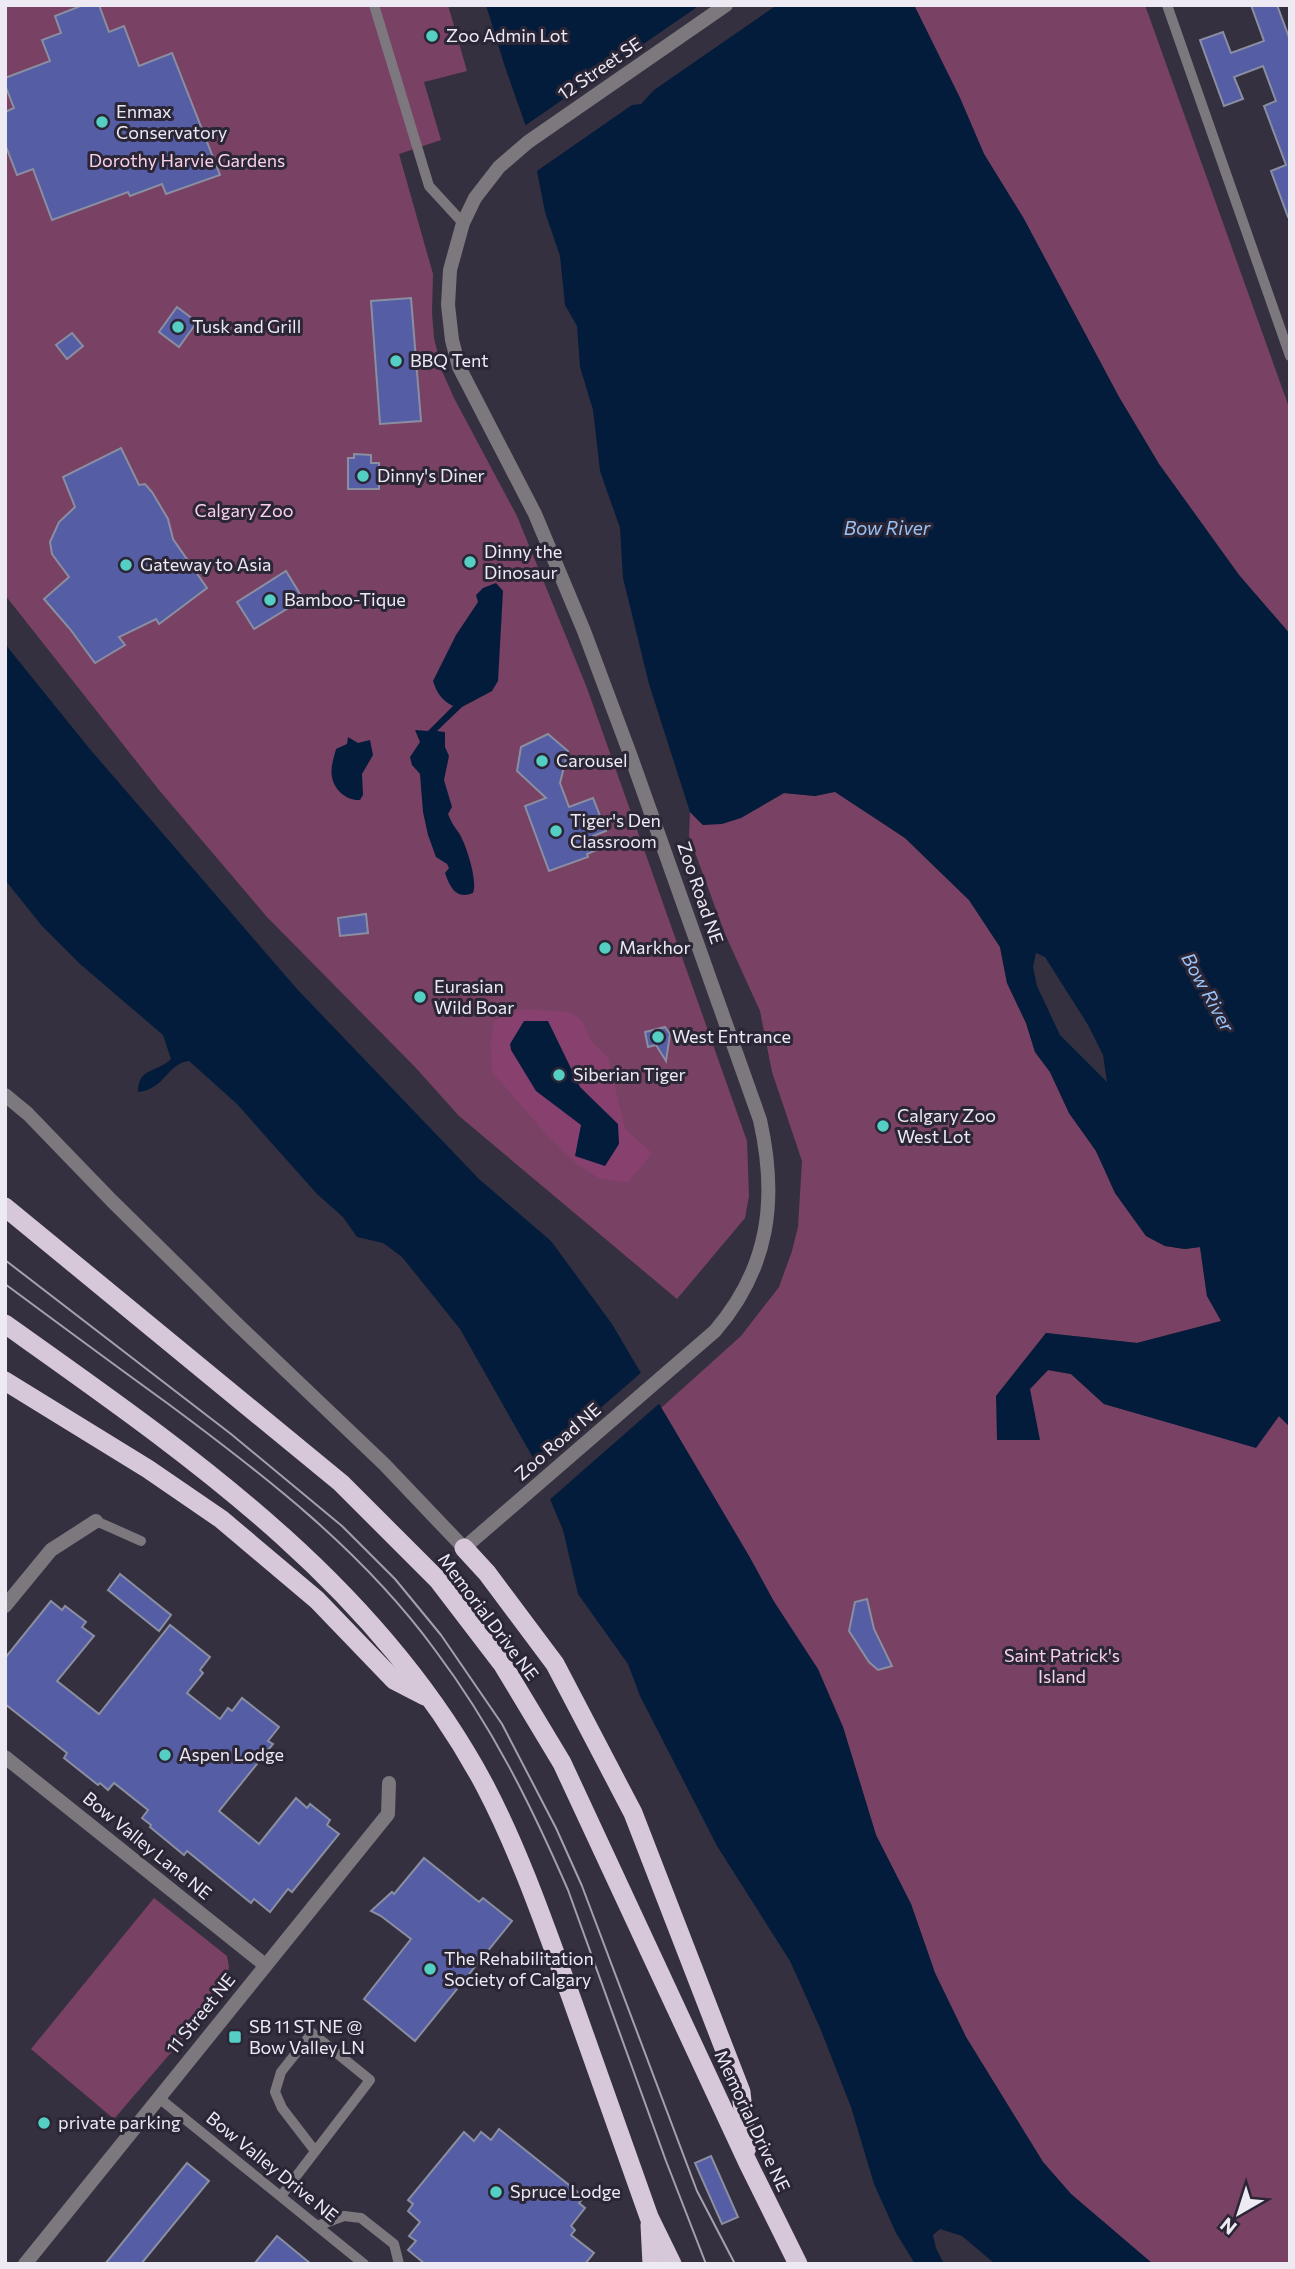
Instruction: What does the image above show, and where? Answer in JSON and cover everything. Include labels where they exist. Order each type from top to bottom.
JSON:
[{"type":"highway","name":"Memorial Drive NE","points":[[5,1207],[341,1483],[438,1580],[503,1665],[562,1763],[797,2264]]},
{"type":"highway","points":[[5,1324],[138,1420],[241,1499],[352,1601],[432,1700],[485,1787],[536,1898],[649,2217],[673,2264]]},
{"type":"highway","points":[[5,1381],[148,1469],[221,1519],[317,1600],[394,1680],[432,1700]]},
{"type":"highway","points":[[464,1548],[487,1573],[555,1664],[634,1813],[741,2092],[748,2163]]},
{"type":"highway","points":[[649,2217],[652,2264]]},
{"type":"street","name":"12 Street SE","points":[[499,167],[528,142],[726,5]]},
{"type":"street","name":"Zoo Road NE","points":[[464,1548],[715,1331],[741,1296],[753,1270],[766,1223],[769,1200],[767,1153],[761,1120],[630,754],[584,631],[535,514],[459,367],[448,306],[450,270],[463,223],[475,198],[499,167]]},
{"type":"street","points":[[5,1095],[28,1114],[237,1324],[384,1464],[464,1548]]},
{"type":"street","points":[[5,1606],[51,1550],[96,1521]]},
{"type":"street","name":"Bow Valley Lane NE","points":[[5,1757],[265,1965]]},
{"type":"street","name":"11 Street NE","points":[[25,2264],[388,1814],[389,1783]]},
{"type":"lane","points":[[374,5],[429,186],[463,223]]},
{"type":"lane","points":[[1167,5],[1290,356]]},
{"type":"lane","points":[[96,1521],[141,1541]]},
{"type":"lane","points":[[281,2196],[370,2080],[312,2034],[281,2071],[275,2092],[282,2108],[315,2151]]},
{"type":"lane","name":"Bow Valley Drive NE","points":[[159,2098],[364,2264]]},
{"type":"lane","points":[[317,2226],[344,2216],[361,2218],[394,2244],[398,2264]]},
{"type":"green space","name":"Calgary Zoo","points":[[5,5],[448,5],[467,71],[424,82],[441,140],[399,154],[433,274],[434,338],[442,371],[517,516],[587,688],[747,1141],[749,1196],[745,1218],[677,1299],[459,1116],[415,1067],[267,917],[159,790],[5,595]]},
{"type":"green space","points":[[914,5],[1145,5],[1290,410],[1290,634],[1239,575],[1159,464],[1119,397],[1024,219],[984,154]]},
{"type":"green space","name":"Saint Patrick's Island","points":[[835,791],[905,838],[969,900],[1000,947],[1007,983],[1026,1023],[1035,1052],[1050,1072],[1069,1113],[1096,1151],[1115,1193],[1146,1236],[1165,1246],[1185,1249],[1200,1247],[1207,1296],[1222,1321],[1137,1343],[1046,1333],[996,1396],[1030,1389],[1048,1370],[1071,1374],[1104,1404],[1256,1447],[1279,1416],[1290,1427],[1290,2264],[1153,2264],[1071,2194],[1043,2162],[966,2037],[935,1973],[911,1904],[876,1835],[843,1727],[749,1556],[661,1408],[741,1336],[779,1287],[798,1227],[802,1161],[772,1072],[760,1011],[725,934],[689,836],[690,812],[703,825],[741,817],[784,793],[815,796]]},
{"type":"green space","points":[[154,1898],[227,1956],[229,1967],[226,1979],[199,2020],[114,2119],[31,2049]]},
{"type":"shaded area","points":[[522,1009],[568,1012],[582,1020],[592,1042],[608,1058],[625,1129],[652,1153],[628,1183],[599,1178],[577,1164],[547,1135],[492,1072],[491,1043],[494,1021]],"holes":[[[548,1021],[580,1087],[605,1166],[582,1125],[536,1091]]]},
{"type":"water","name":"Bow River","points":[[486,5],[914,5],[984,154],[1024,219],[1119,397],[1159,464],[1239,575],[1290,634],[1290,1427],[1279,1416],[1256,1448],[1104,1404],[1071,1374],[1048,1370],[1030,1389],[1040,1440],[997,1440],[996,1396],[1046,1333],[1137,1343],[1221,1321],[1207,1296],[1200,1247],[1185,1249],[1165,1246],[1146,1236],[1115,1193],[1096,1151],[1069,1113],[1050,1072],[1035,1052],[1026,1023],[1007,983],[1000,947],[969,900],[905,838],[835,792],[815,796],[784,793],[741,818],[722,824],[703,825],[690,812],[649,684],[623,578],[620,528],[600,471],[593,410],[580,367],[577,326],[565,305],[560,256],[545,212],[531,141]],"holes":[[[1036,953],[1045,957],[1088,1025],[1103,1055],[1107,1082],[1060,1035],[1037,986],[1033,967]]]},
{"type":"water","points":[[496,583],[503,591],[498,681],[492,691],[462,707],[437,731],[445,732],[445,747],[449,756],[444,780],[452,807],[448,814],[465,845],[473,872],[473,893],[462,895],[454,891],[449,883],[445,873],[449,868],[447,864],[436,857],[423,812],[420,774],[412,765],[410,757],[420,742],[415,730],[428,731],[453,706],[440,696],[433,681],[456,635],[478,602],[476,595],[483,588]]},
{"type":"water","points":[[5,644],[89,748],[297,989],[479,1179],[551,1241],[612,1324],[773,1600],[818,1669],[843,1727],[876,1835],[911,1904],[935,1973],[966,2037],[1043,2162],[1071,2194],[1153,2264],[995,2264],[962,2236],[940,2229],[933,2235],[944,2264],[915,2264],[896,2233],[874,2184],[851,2107],[790,1961],[717,1846],[640,1696],[628,1664],[578,1594],[563,1530],[532,1456],[460,1329],[402,1257],[383,1243],[357,1237],[343,1217],[317,1194],[237,1104],[189,1061],[175,1067],[155,1086],[138,1092],[141,1078],[145,1074],[171,1059],[163,1035],[80,964],[42,926],[5,880]]},
{"type":"water","points":[[348,737],[358,743],[370,740],[373,755],[362,774],[363,795],[360,800],[350,799],[342,794],[332,777],[336,749],[347,744]]},
{"type":"water","points":[[524,1021],[548,1021],[580,1087],[618,1124],[619,1144],[605,1166],[575,1156],[581,1125],[536,1091],[511,1050],[510,1044]]},
{"type":"pier","points":[[700,5],[777,5],[654,90],[641,104],[632,105],[534,173],[523,127]]},
{"type":"pier","points":[[643,1371],[661,1402],[547,1502],[533,1467]]},
{"type":"building","name":"Enmax Conservatory","points":[[83,5],[99,5],[109,32],[124,26],[139,66],[172,53],[220,175],[166,194],[162,184],[130,196],[128,192],[52,220],[33,169],[17,175],[5,144],[5,112],[14,108],[5,78],[50,61],[42,40],[61,33],[55,16]]},
{"type":"building","points":[[1251,5],[1277,5],[1290,40],[1290,217],[1271,171],[1286,165],[1264,106],[1276,101],[1263,66],[1234,77],[1243,99],[1224,106],[1200,40],[1223,32],[1231,53],[1264,41]]},
{"type":"building","name":"BBQ Tent","points":[[411,298],[421,421],[380,424],[371,301]]},
{"type":"building","name":"Tusk and Grill","points":[[177,307],[197,322],[179,347],[159,332]]},
{"type":"building","points":[[72,333],[83,346],[67,359],[56,345]]},
{"type":"building","name":"Gateway to Asia","points":[[121,448],[139,485],[145,484],[152,492],[168,519],[173,539],[207,588],[159,624],[156,619],[119,637],[125,645],[95,663],[44,599],[69,577],[52,554],[50,542],[59,522],[75,507],[63,477]]},
{"type":"building","name":"Dinny's Diner","points":[[354,454],[371,455],[371,463],[379,463],[379,489],[348,489],[348,458],[354,458]]},
{"type":"building","name":"Bamboo-Tique","points":[[286,571],[303,599],[254,629],[237,602]]},
{"type":"building","points":[[548,734],[568,751],[560,783],[569,807],[593,798],[606,831],[593,836],[599,849],[587,854],[588,857],[549,871],[525,806],[546,798],[517,771],[521,747]]},
{"type":"building","points":[[366,914],[368,933],[340,936],[338,918]]},
{"type":"building","name":"West Entrance","points":[[665,1027],[670,1034],[666,1061],[656,1045],[648,1047],[645,1032]]},
{"type":"building","points":[[120,1574],[171,1615],[159,1631],[108,1590]]},
{"type":"building","points":[[867,1599],[874,1629],[892,1666],[878,1670],[869,1662],[849,1631],[855,1602]]},
{"type":"building","name":"Aspen Lodge","points":[[51,1601],[62,1610],[65,1606],[86,1622],[82,1627],[94,1636],[57,1681],[99,1714],[170,1625],[210,1657],[200,1670],[203,1673],[187,1693],[220,1719],[228,1708],[232,1711],[242,1698],[279,1727],[268,1741],[273,1744],[219,1811],[259,1844],[296,1798],[307,1808],[310,1804],[330,1820],[327,1825],[339,1834],[292,1892],[288,1889],[270,1912],[254,1899],[251,1903],[187,1851],[184,1855],[142,1818],[148,1810],[114,1783],[108,1790],[100,1783],[98,1785],[64,1758],[67,1753],[5,1704],[5,1658]]},
{"type":"building","name":"The Rehabilitation Society of Calgary","points":[[424,1858],[479,1902],[483,1898],[512,1921],[415,2041],[364,1999],[411,1939],[371,1911],[392,1892],[394,1894]]},
{"type":"building","name":"Spruce Lodge","points":[[499,2129],[584,2197],[579,2203],[585,2208],[571,2226],[575,2230],[571,2235],[594,2253],[585,2264],[425,2264],[408,2250],[416,2241],[409,2236],[420,2222],[408,2211],[413,2204],[408,2200],[464,2132],[474,2141],[481,2132],[491,2140]]},
{"type":"building","points":[[711,2156],[738,2217],[722,2224],[695,2163]]},
{"type":"building","points":[[187,2163],[209,2181],[141,2264],[105,2264]]},
{"type":"building","points":[[277,2236],[311,2264],[254,2264]]},
{"type":"tram line","points":[[5,1260],[231,1434],[342,1526],[395,1579],[441,1635],[502,1724],[556,1828],[582,1886],[697,2191],[735,2264]]},
{"type":"tram line","points":[[5,1284],[203,1430],[310,1516],[344,1547],[407,1614],[456,1679],[509,1766],[568,1890],[706,2264]]},
{"type":"place","name":"Zoo Admin Lot","points":[[432,36]]},
{"type":"place","name":"Enmax Conservatory","points":[[102,122]]},
{"type":"place","name":"Tusk and Grill","points":[[178,327]]},
{"type":"place","name":"BBQ Tent","points":[[396,361]]},
{"type":"place","name":"Dinny's Diner","points":[[363,476]]},
{"type":"place","name":"Dinny the Dinosaur","points":[[470,562]]},
{"type":"place","name":"Gateway to Asia","points":[[126,565]]},
{"type":"place","name":"Bamboo-Tique","points":[[270,600]]},
{"type":"place","name":"Carousel","points":[[542,761]]},
{"type":"place","name":"Tiger's Den Classroom","points":[[556,831]]},
{"type":"place","name":"Markhor","points":[[605,948]]},
{"type":"place","name":"Eurasian Wild Boar","points":[[420,997]]},
{"type":"place","name":"West Entrance","points":[[658,1037]]},
{"type":"place","name":"Siberian Tiger","points":[[559,1075]]},
{"type":"place","name":"Calgary Zoo West Lot","points":[[883,1126]]},
{"type":"place","name":"Aspen Lodge","points":[[165,1755]]},
{"type":"place","name":"The Rehabilitation Society of Calgary","points":[[430,1969]]},
{"type":"place","name":"SB 11 ST NE @ Bow Valley LN","points":[[235,2037]]},
{"type":"place","name":"private parking","points":[[44,2123]]},
{"type":"place","name":"Spruce Lodge","points":[[496,2192]]},
{"type":"park label","name":"Dorothy Harvie Gardens","points":[[187,161]]}]
